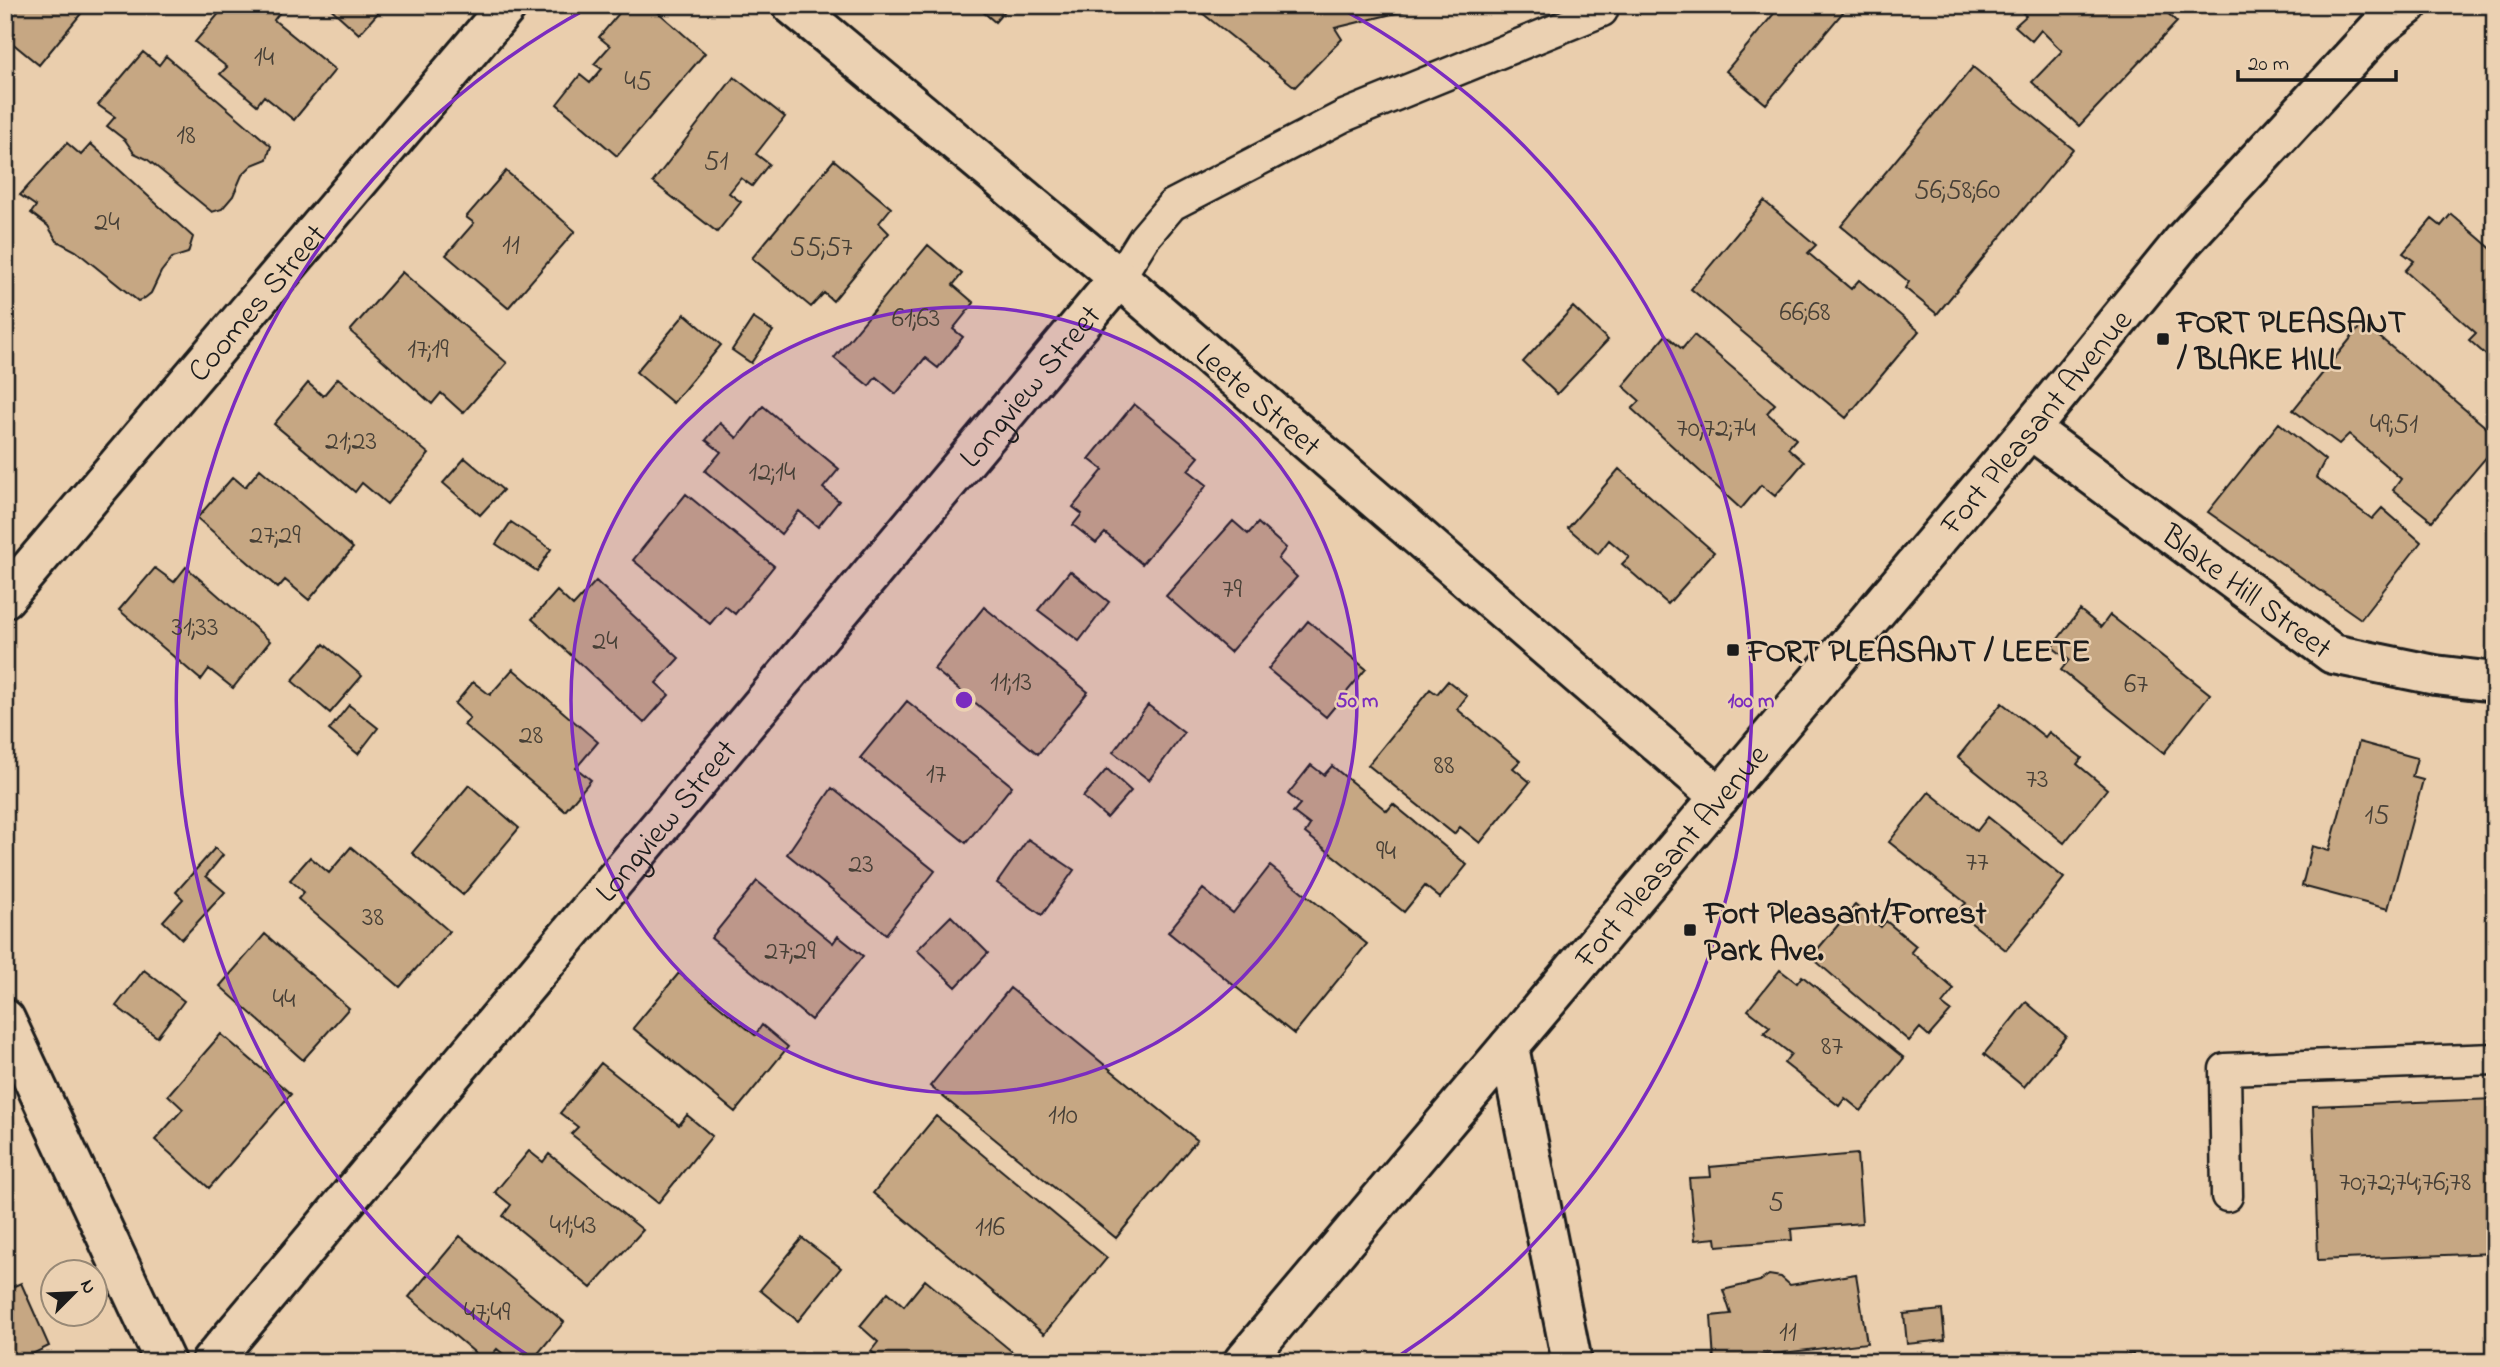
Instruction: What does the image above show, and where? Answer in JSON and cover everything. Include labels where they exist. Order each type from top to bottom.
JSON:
[{"type":"street","name":"Coomes Street","points":[[5,598],[508,5]]},
{"type":"street","name":"Leete Street","points":[[792,5],[1119,278],[1720,797]]},
{"type":"street","name":"Fort Pleasant Avenue","points":[[1243,1362],[2030,429],[2183,241],[2379,28],[2408,5]]},
{"type":"street","name":"Longview Street","points":[[211,1362],[1119,278]]},
{"type":"street","name":"Blake Hill Street","points":[[2030,429],[2333,654],[2435,675],[2495,682]]},
{"type":"street","points":[[5,1019],[165,1362]]},
{"type":"street","points":[[1509,1047],[1572,1362]]},
{"type":"lane","points":[[1119,278],[1144,238],[1172,205],[1344,116],[1602,11]]},
{"type":"lane","points":[[2227,1196],[2225,1069],[2495,1059]]},
{"type":"building","points":[[15,5],[79,5],[84,10],[39,65],[5,37],[5,17]]},
{"type":"building","points":[[226,5],[272,5],[280,12],[274,20],[335,70],[294,120],[264,96],[257,105],[220,74],[227,67],[195,42]]},
{"type":"building","points":[[327,5],[385,5],[359,34]]},
{"type":"building","points":[[626,5],[650,5],[705,53],[617,156],[557,104],[580,75],[590,83],[602,69],[594,64],[610,46],[599,37]]},
{"type":"building","points":[[975,5],[1010,5],[995,22]]},
{"type":"building","points":[[1192,5],[1429,5],[1335,28],[1342,39],[1295,87]]},
{"type":"building","points":[[1781,5],[1849,5],[1766,104],[1726,71]]},
{"type":"building","points":[[2015,5],[2159,5],[2177,22],[2079,126],[2032,82],[2062,51],[2041,30],[2032,41],[2015,26],[2026,16]]},
{"type":"building","points":[[143,52],[159,65],[166,56],[271,146],[267,159],[252,165],[242,175],[233,196],[222,209],[212,212],[147,159],[134,153],[125,140],[107,126],[115,117],[98,105]]},
{"type":"building","points":[[1973,67],[2073,149],[1937,314],[1905,288],[1909,282],[1841,226]]},
{"type":"building","points":[[734,77],[785,117],[756,154],[769,164],[752,186],[741,178],[729,193],[741,202],[717,232],[653,182]]},
{"type":"building","points":[[2495,141],[2495,159],[2486,150]]},
{"type":"building","points":[[67,143],[81,155],[91,144],[193,237],[188,253],[172,258],[161,272],[151,293],[145,298],[138,301],[76,251],[57,241],[48,226],[31,213],[36,206],[20,195]]},
{"type":"building","points":[[834,160],[891,208],[879,223],[889,233],[833,301],[824,293],[811,307],[752,258]]},
{"type":"building","points":[[506,171],[575,231],[508,308],[446,255],[474,223],[466,217]]},
{"type":"building","points":[[1764,201],[1816,245],[1808,253],[1851,289],[1859,280],[1919,331],[1846,418],[1691,289]]},
{"type":"building","points":[[2451,214],[2495,252],[2495,363],[2469,340],[2476,333],[2405,271],[2414,261],[2403,253],[2432,219],[2441,226]]},
{"type":"building","points":[[928,245],[962,274],[953,285],[974,303],[953,329],[963,337],[938,368],[925,358],[896,394],[876,377],[869,386],[834,358]]},
{"type":"building","points":[[402,272],[507,363],[463,413],[441,393],[432,404],[350,331]]},
{"type":"building","points":[[1573,307],[1608,340],[1557,394],[1523,362]]},
{"type":"building","points":[[685,314],[721,345],[673,403],[636,372]]},
{"type":"building","points":[[753,318],[773,331],[751,363],[732,350]]},
{"type":"building","points":[[2363,323],[2495,435],[2495,447],[2432,521],[2393,490],[2401,479],[2349,434],[2339,444],[2293,410]]},
{"type":"building","points":[[1666,335],[1682,349],[1694,335],[1775,404],[1767,413],[1796,439],[1788,448],[1804,462],[1775,496],[1761,485],[1741,509],[1632,409],[1640,401],[1623,386]]},
{"type":"building","points":[[338,378],[429,454],[387,504],[362,483],[355,492],[274,424],[308,383],[323,396]]},
{"type":"building","points":[[1134,404],[1199,457],[1188,470],[1207,485],[1142,564],[1105,533],[1096,543],[1073,525],[1082,514],[1073,507],[1103,470],[1089,459]]},
{"type":"building","points":[[763,406],[839,469],[823,488],[839,501],[818,527],[799,511],[781,534],[705,471],[721,452],[706,440],[720,423],[737,438]]},
{"type":"building","points":[[2279,423],[2325,460],[2316,477],[2372,519],[2382,508],[2421,542],[2361,619],[2208,512]]},
{"type":"building","points":[[465,458],[503,490],[480,515],[443,483]]},
{"type":"building","points":[[260,469],[353,548],[309,600],[285,580],[278,588],[197,518],[233,477],[245,487]]},
{"type":"building","points":[[1619,469],[1714,552],[1668,604],[1622,564],[1629,557],[1609,540],[1598,554],[1568,528]]},
{"type":"building","points":[[686,494],[774,566],[735,614],[725,606],[710,624],[633,560]]},
{"type":"building","points":[[1233,521],[1248,534],[1258,523],[1286,548],[1278,559],[1297,577],[1230,652],[1166,596]]},
{"type":"building","points":[[511,522],[551,549],[537,571],[496,544]]},
{"type":"building","points":[[186,567],[270,641],[233,688],[209,669],[201,680],[119,610],[155,568],[174,582]]},
{"type":"building","points":[[1070,571],[1109,602],[1079,641],[1038,610]]},
{"type":"building","points":[[596,581],[679,658],[656,683],[669,695],[644,723],[532,619],[557,591],[573,606]]},
{"type":"building","points":[[984,607],[1088,692],[1038,754],[934,669]]},
{"type":"building","points":[[2080,610],[2101,627],[2110,615],[2210,694],[2164,753],[2061,670],[2069,660],[2052,647]]},
{"type":"building","points":[[1308,621],[1366,669],[1326,717],[1268,669]]},
{"type":"building","points":[[324,644],[362,676],[330,713],[292,681]]},
{"type":"building","points":[[513,669],[598,742],[576,768],[591,780],[565,811],[464,725],[470,718],[455,704],[473,682],[490,695]]},
{"type":"building","points":[[1448,681],[1467,696],[1457,709],[1520,761],[1513,768],[1530,782],[1480,843],[1460,827],[1454,834],[1368,765],[1430,689],[1437,694]]},
{"type":"building","points":[[907,701],[1012,786],[966,843],[860,758]]},
{"type":"building","points":[[2002,703],[2045,737],[2049,732],[2082,758],[2077,764],[2107,789],[2064,843],[1958,757]]},
{"type":"building","points":[[349,705],[378,728],[358,754],[329,730]]},
{"type":"building","points":[[1148,705],[1184,733],[1149,780],[1113,752]]},
{"type":"building","points":[[2359,742],[2417,758],[2412,777],[2423,780],[2388,909],[2302,886],[2312,846],[2329,851]]},
{"type":"building","points":[[1311,765],[1324,775],[1332,766],[1387,811],[1393,804],[1467,865],[1440,898],[1425,886],[1404,912],[1305,833],[1310,825],[1293,812],[1300,804],[1288,794]]},
{"type":"building","points":[[1107,769],[1131,791],[1107,818],[1083,797]]},
{"type":"building","points":[[469,785],[519,828],[463,895],[412,853]]},
{"type":"building","points":[[832,788],[935,871],[886,934],[787,854]]},
{"type":"building","points":[[1929,792],[1977,831],[1988,817],[2064,878],[2006,950],[1957,912],[1966,903],[1889,842]]},
{"type":"building","points":[[1028,839],[1074,870],[1042,915],[997,883]]},
{"type":"building","points":[[351,847],[449,931],[400,987],[298,899],[304,892],[290,880],[310,857],[329,873]]},
{"type":"building","points":[[215,848],[223,855],[206,876],[225,892],[182,939],[163,921],[183,899],[176,892]]},
{"type":"building","points":[[1270,866],[1367,944],[1294,1034],[1168,932],[1203,889],[1233,913]]},
{"type":"building","points":[[757,881],[833,943],[838,936],[863,956],[811,1020],[711,938]]},
{"type":"building","points":[[1855,905],[1881,927],[1886,921],[1916,946],[1911,952],[1954,989],[1942,1004],[1951,1011],[1929,1036],[1920,1028],[1909,1041],[1811,957]]},
{"type":"building","points":[[951,916],[988,953],[956,987],[917,950]]},
{"type":"building","points":[[265,934],[349,1008],[303,1060],[220,986]]},
{"type":"building","points":[[144,970],[184,1001],[157,1037],[116,1006]]},
{"type":"building","points":[[1780,970],[1797,983],[1802,976],[1904,1058],[1861,1111],[1845,1098],[1839,1106],[1784,1063],[1791,1054],[1764,1033],[1770,1027],[1748,1010]]},
{"type":"building","points":[[679,973],[755,1035],[762,1025],[788,1047],[735,1112],[633,1028]]},
{"type":"building","points":[[1010,988],[1197,1140],[1116,1238],[930,1086]]},
{"type":"building","points":[[2026,1002],[2066,1036],[2024,1087],[1984,1054]]},
{"type":"building","points":[[221,1034],[291,1094],[209,1188],[155,1140],[183,1109],[168,1095]]},
{"type":"building","points":[[601,1063],[679,1125],[687,1115],[712,1136],[658,1203],[571,1134],[578,1127],[560,1113]]},
{"type":"building","points":[[2495,1099],[2495,1253],[2318,1260],[2313,1106]]},
{"type":"building","points":[[936,1116],[1107,1258],[1044,1334],[873,1193]]},
{"type":"building","points":[[529,1151],[543,1162],[549,1154],[643,1230],[591,1288],[503,1216],[511,1205],[495,1192]]},
{"type":"building","points":[[1857,1154],[1862,1223],[1791,1229],[1792,1240],[1717,1246],[1716,1238],[1695,1240],[1689,1178],[1711,1177],[1710,1167]]},
{"type":"building","points":[[460,1236],[564,1322],[531,1362],[513,1362],[497,1349],[486,1362],[409,1297]]},
{"type":"building","points":[[802,1238],[841,1268],[798,1321],[760,1290]]},
{"type":"building","points":[[1856,1274],[1867,1343],[1714,1361],[1711,1316],[1731,1314],[1723,1290],[1760,1281],[1769,1275],[1781,1277],[1790,1285]]},
{"type":"building","points":[[925,1280],[1015,1354],[1008,1362],[884,1362],[871,1351],[878,1342],[860,1326],[888,1292],[904,1306]]},
{"type":"building","points":[[21,1283],[38,1321],[38,1328],[41,1328],[49,1346],[28,1356],[31,1362],[5,1362],[5,1290]]},
{"type":"building","points":[[1942,1310],[1945,1340],[1907,1344],[1904,1314]]},
{"type":"building","points":[[2133,1354],[2134,1362],[2081,1362],[2081,1360]]},
{"type":"place","name":"FORT PLEASANT / BLAKE HILL","points":[[2163,339]]},
{"type":"place","name":"FORT PLEASANT / LEETE","points":[[1733,650]]},
{"type":"place","name":"Fort Pleasant/Forrest Park Ave.","points":[[1690,930]]}]
